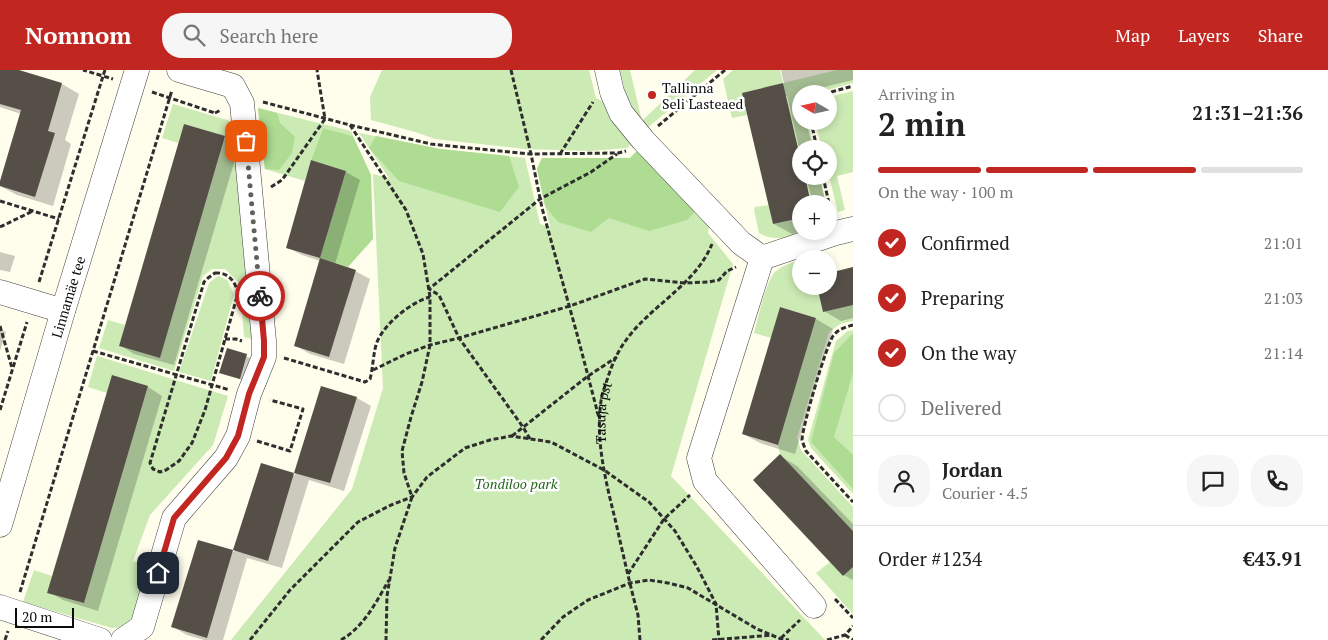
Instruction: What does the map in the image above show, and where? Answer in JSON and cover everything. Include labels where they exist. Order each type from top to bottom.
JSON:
[{"type":"street","points":[[608,73],[612,92],[621,113],[643,140],[741,243],[762,258]]},
{"type":"street","name":"Linnamäe tee","points":[[2,511],[134,78]]},
{"type":"street","points":[[123,640],[142,627],[174,518],[226,458],[238,436],[249,394],[264,357],[243,112],[232,86],[176,79]]},
{"type":"street","points":[[762,258],[844,231]]},
{"type":"street","points":[[762,258],[699,458],[705,481],[814,606]]},
{"type":"street","points":[[0,292],[63,311]]},
{"type":"street","points":[[7,609],[100,640]]},
{"type":"path","points":[[83,70],[103,76],[134,78],[170,98],[215,113],[243,112],[254,100],[350,126],[432,144],[531,154],[618,153],[628,150],[637,145],[725,70]]},
{"type":"path","points":[[0,410],[105,70]]},
{"type":"path","points":[[251,199],[282,180],[325,119],[316,70]]},
{"type":"path","points":[[511,70],[540,199],[600,421]]},
{"type":"path","points":[[560,154],[608,73]]},
{"type":"path","points":[[5,640],[7,609],[93,352],[176,79]]},
{"type":"path","points":[[838,90],[853,86]]},
{"type":"path","points":[[215,113],[243,112]]},
{"type":"path","points":[[350,126],[406,210],[423,254],[429,288],[430,344],[422,382],[410,417],[402,451],[404,473],[412,497]]},
{"type":"path","points":[[429,288],[540,199],[591,172],[618,153]]},
{"type":"path","points":[[826,185],[844,231]]},
{"type":"path","points":[[0,200],[58,219]]},
{"type":"path","points":[[0,227],[34,211]]},
{"type":"path","name":"Tasuja pst","points":[[640,640],[638,615],[604,470],[600,434],[602,395],[612,366],[624,343],[646,318],[696,270],[711,246],[719,220]]},
{"type":"path","points":[[373,370],[430,344],[460,338],[570,306],[645,279],[684,283],[709,282],[719,280],[727,271],[762,258]]},
{"type":"path","points":[[215,273],[222,273],[236,284],[238,293],[205,410],[192,443],[179,460],[166,470],[160,472],[153,469],[150,463],[177,375],[204,282],[215,273]]},
{"type":"path","points":[[429,288],[439,294],[460,338],[530,439]]},
{"type":"path","points":[[225,339],[236,339],[254,344],[264,352],[365,382],[370,379],[376,344],[382,332],[401,312],[420,300],[430,297]]},
{"type":"path","points":[[853,325],[844,327],[834,334],[828,346],[802,441],[806,451],[853,502]]},
{"type":"path","points":[[0,326],[13,368]]},
{"type":"path","points":[[93,352],[303,409],[290,451],[238,436]]},
{"type":"path","points":[[511,436],[588,376],[617,357]]},
{"type":"path","points":[[386,640],[387,596],[395,548],[412,497],[427,477],[465,448],[511,436],[551,442],[604,470],[649,502],[675,530],[716,604],[719,640]]},
{"type":"path","points":[[628,575],[664,519],[705,481]]},
{"type":"path","points":[[250,640],[290,590],[358,522],[391,505],[412,497]]},
{"type":"path","points":[[341,640],[365,619],[390,577]]},
{"type":"path","points":[[541,640],[563,617],[588,600],[630,583],[649,580],[688,588],[757,629],[781,639],[789,640]]},
{"type":"path","points":[[828,640],[845,635],[853,626]]},
{"type":"path","points":[[712,640],[773,635]]},
{"type":"path","points":[[845,635],[853,640]]},
{"type":"green space","points":[[382,70],[589,70],[596,98],[610,105],[634,141],[627,148],[591,151],[525,149],[435,139],[371,120],[370,97]]},
{"type":"green space","points":[[620,70],[630,70],[642,121],[695,70],[717,70],[646,129],[626,95]]},
{"type":"green space","points":[[733,70],[780,70],[783,83],[743,93],[747,115],[732,118],[723,79]]},
{"type":"green space","points":[[837,70],[853,70],[853,83],[838,87],[838,85],[792,85],[792,122],[783,83]]},
{"type":"green space","points":[[853,91],[853,172],[837,176],[837,140],[820,140],[817,130],[838,130],[838,95]]},
{"type":"green space","points":[[173,104],[237,123],[256,340],[244,337],[240,284],[225,269],[212,269],[203,276],[174,371],[99,348],[108,320],[125,325],[119,346],[160,358],[225,137],[184,124],[178,143],[162,138]]},
{"type":"green space","points":[[258,108],[351,131],[353,136],[323,128],[305,181],[265,169]]},
{"type":"green space","points":[[258,108],[277,113],[280,123],[295,137],[292,153],[279,170],[265,169]]},
{"type":"green space","points":[[323,128],[353,136],[371,175],[373,239],[348,267],[320,258],[346,171],[311,160]]},
{"type":"green space","points":[[794,130],[810,130],[812,140],[796,140]]},
{"type":"green space","name":"Tondiloo park","points":[[359,133],[440,149],[525,158],[540,224],[550,227],[537,169],[542,158],[630,158],[641,147],[710,219],[708,233],[733,264],[671,476],[825,640],[231,640],[352,489],[383,388],[373,174],[389,178]]},
{"type":"green space","points":[[376,136],[440,149],[509,156],[519,187],[500,212],[399,181],[369,148]]},
{"type":"green space","points":[[641,147],[699,207],[687,220],[649,231],[609,218],[591,232],[558,222],[545,206],[537,169],[542,158],[630,158]]},
{"type":"green space","points":[[837,176],[845,210],[838,212],[837,195],[834,195],[831,185],[837,185]]},
{"type":"green space","points":[[807,185],[822,185],[824,195],[809,195]]},
{"type":"green space","points":[[769,205],[773,224],[792,220],[792,235],[771,238],[759,233],[755,207]]},
{"type":"green space","points":[[791,263],[792,295],[819,295],[823,312],[853,305],[853,321],[840,324],[829,332],[797,438],[801,450],[853,507],[853,531],[780,454],[778,445],[816,318],[780,307],[771,338],[754,333],[772,275]]},
{"type":"green space","points":[[218,276],[227,280],[234,294],[211,381],[179,372],[209,283]]},
{"type":"green space","points":[[853,330],[853,494],[811,448],[808,440],[836,341],[848,331]]},
{"type":"green space","points":[[853,334],[853,373],[834,437],[853,455],[853,489],[811,442],[834,353]]},
{"type":"green space","points":[[97,356],[228,396],[213,445],[150,515],[133,561],[147,565],[133,616],[125,627],[112,628],[23,602],[34,570],[52,576],[48,593],[84,603],[148,387],[113,376],[107,393],[88,387]]},
{"type":"green space","points":[[830,562],[843,576],[853,567],[853,614],[816,573]]},
{"type":"building","points":[[0,70],[19,70],[62,83],[48,131],[55,133],[35,197],[0,186],[21,110],[0,104]]},
{"type":"building","points":[[783,83],[792,122],[792,130],[794,130],[796,140],[792,140],[792,185],[807,185],[809,195],[792,195],[792,220],[773,224],[742,93]]},
{"type":"building","points":[[184,124],[225,136],[160,358],[119,346]]},
{"type":"building","points":[[311,160],[346,171],[320,258],[286,248]]},
{"type":"building","points":[[320,258],[356,270],[329,357],[294,346]]},
{"type":"building","points":[[853,267],[853,305],[823,312],[819,295],[837,295],[837,271]]},
{"type":"building","points":[[780,307],[816,318],[778,445],[742,434]]},
{"type":"building","points":[[227,348],[247,354],[240,379],[219,373]]},
{"type":"building","points":[[112,375],[148,386],[84,603],[47,593]]},
{"type":"building","points":[[321,386],[357,397],[330,483],[294,473]]},
{"type":"building","points":[[780,454],[853,531],[853,567],[843,576],[753,480]]},
{"type":"building","points":[[261,463],[294,473],[268,561],[233,550]]},
{"type":"building","points":[[198,540],[233,550],[207,638],[171,627]]},
{"type":"way so far","points":[[246,141],[260,296]]},
{"type":"place","name":"Tallinna Seli Lasteaed","points":[[652,95]]},
{"type":"route","points":[[158,573],[174,518],[226,458],[238,436],[249,394],[264,357],[260,296]]}]
